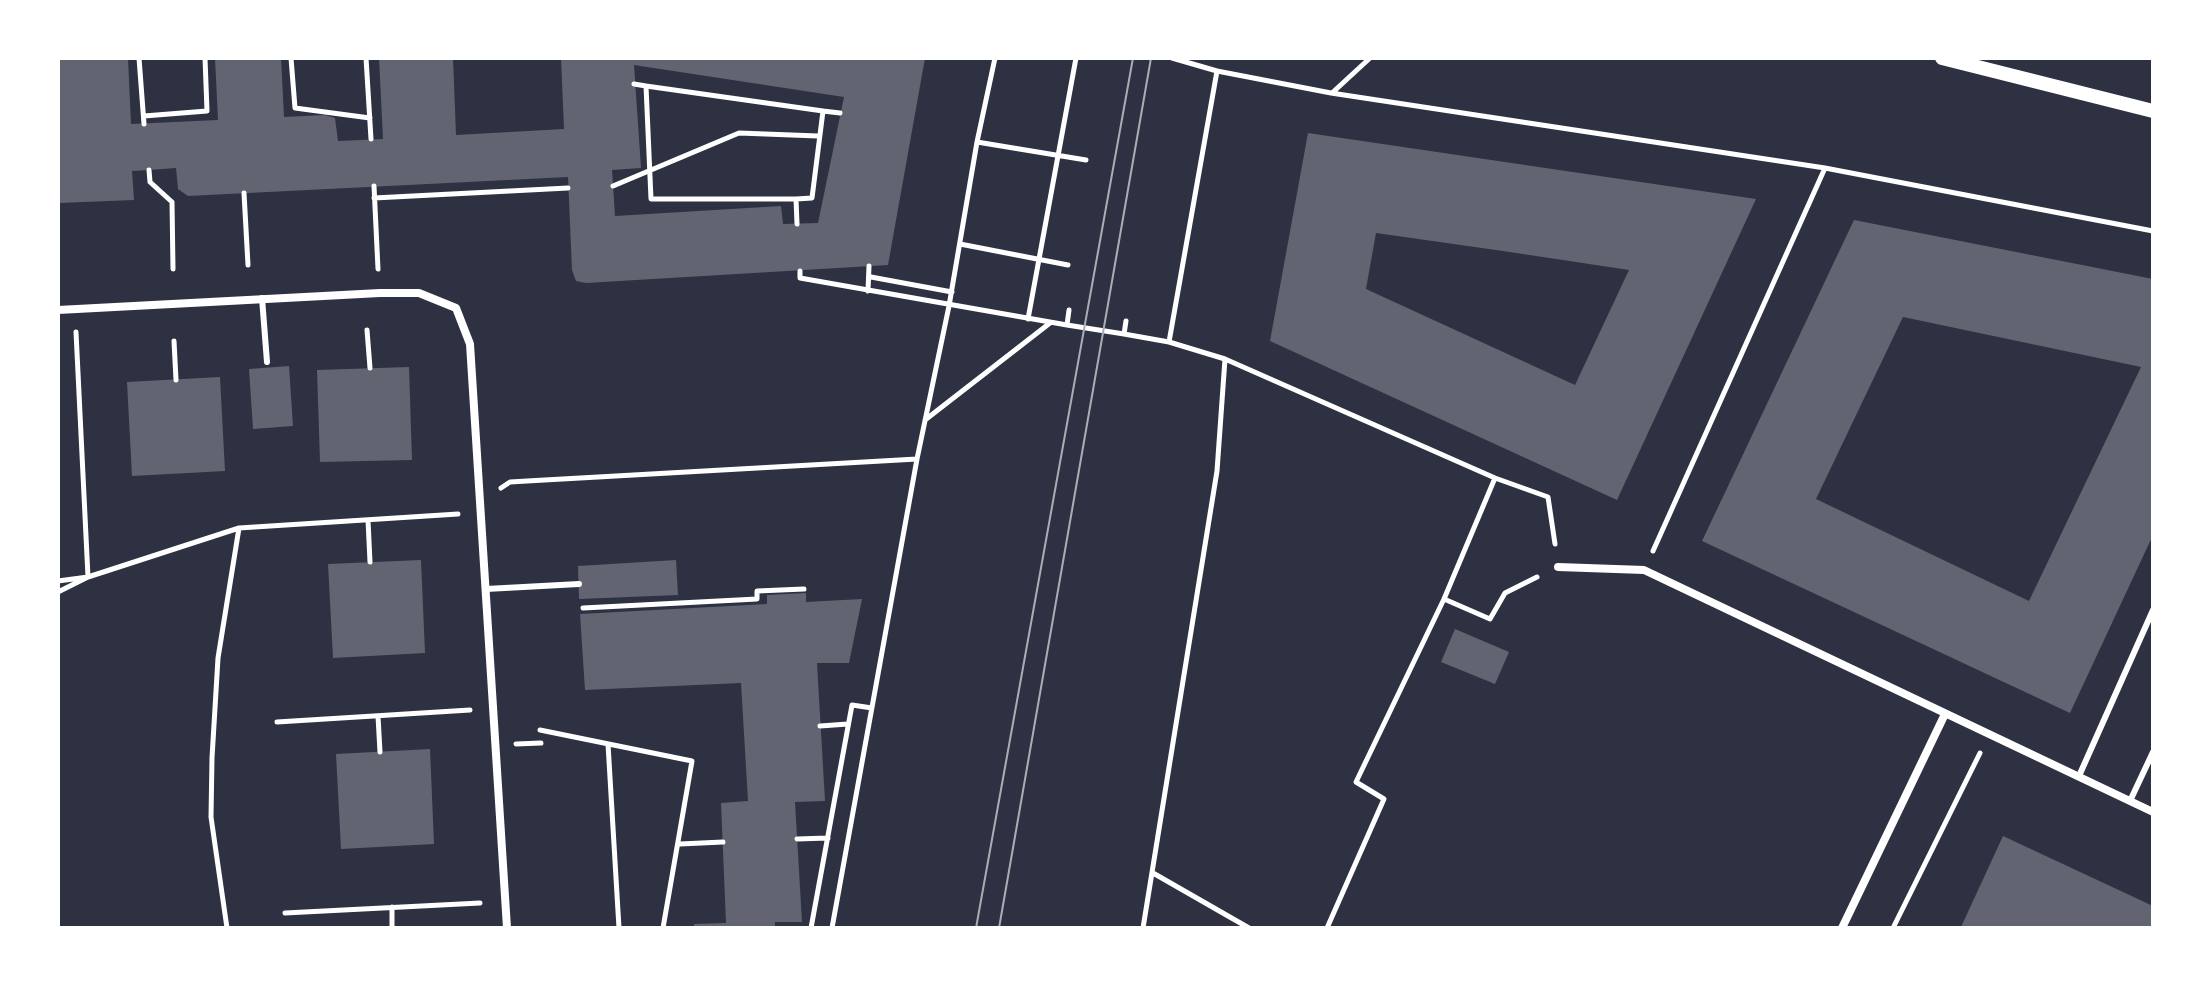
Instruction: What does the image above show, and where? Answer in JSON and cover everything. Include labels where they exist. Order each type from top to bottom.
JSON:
[{"type":"street","points":[[1942,58],[2153,111]]},
{"type":"street","points":[[58,310],[380,293],[419,293],[456,308],[470,344],[507,928]]},
{"type":"street","points":[[1558,567],[1644,570],[2153,812]]},
{"type":"street","points":[[1842,928],[1945,714]]},
{"type":"lane","points":[[262,298],[267,362]]},
{"type":"lane","points":[[486,589],[579,584]]},
{"type":"lane","points":[[2079,776],[2153,610]]},
{"type":"lane","points":[[2130,801],[2153,752]]},
{"type":"path","points":[[139,58],[144,124]]},
{"type":"path","points":[[144,116],[207,111],[205,58]]},
{"type":"path","points":[[291,58],[295,108],[370,118]]},
{"type":"path","points":[[366,58],[371,139]]},
{"type":"path","points":[[832,928],[924,421],[952,292],[977,142],[995,58]]},
{"type":"path","points":[[1028,319],[1076,58]]},
{"type":"path","points":[[1331,93],[1370,58]]},
{"type":"path","points":[[1169,60],[1331,93],[1825,168],[2153,231]]},
{"type":"path","points":[[1169,342],[1217,71]]},
{"type":"path","points":[[634,84],[840,113]]},
{"type":"path","points":[[646,86],[651,199],[812,198],[823,111]]},
{"type":"path","points":[[613,186],[739,133],[818,136]]},
{"type":"path","points":[[977,142],[1086,160]]},
{"type":"path","points":[[1205,144],[1213,145]]},
{"type":"path","points":[[1644,570],[1825,168]]},
{"type":"path","points":[[149,170],[150,182],[172,202],[173,269]]},
{"type":"path","points":[[374,186],[380,293]]},
{"type":"path","points":[[374,198],[568,188]]},
{"type":"path","points":[[244,193],[248,265]]},
{"type":"path","points":[[796,199],[797,224]]},
{"type":"path","points":[[960,244],[1068,265]]},
{"type":"path","points":[[868,291],[871,277],[869,266]]},
{"type":"path","points":[[800,271],[800,278],[1169,342],[1225,359],[1495,478],[1548,497],[1558,567],[1505,593],[1490,619],[1444,599]]},
{"type":"path","points":[[871,277],[952,292]]},
{"type":"path","points":[[74,308],[88,577]]},
{"type":"path","points":[[1067,325],[1069,310]]},
{"type":"path","points":[[1124,334],[1126,321]]},
{"type":"path","points":[[924,421],[1050,323]]},
{"type":"path","points":[[367,330],[370,368]]},
{"type":"path","points":[[174,341],[176,380]]},
{"type":"path","points":[[1143,928],[1217,471],[1225,359]]},
{"type":"path","points":[[58,592],[88,577],[239,528],[459,514],[510,482],[917,459]]},
{"type":"path","points":[[1327,928],[1384,799],[1356,782],[1444,599],[1495,478]]},
{"type":"path","points":[[368,520],[370,562]]},
{"type":"path","points":[[227,928],[213,831],[212,758],[218,658],[239,528]]},
{"type":"path","points":[[58,581],[88,577]]},
{"type":"path","points":[[582,608],[757,599],[757,591],[804,589]]},
{"type":"path","points":[[811,928],[852,705],[872,708]]},
{"type":"path","points":[[277,722],[470,710]]},
{"type":"path","points":[[378,716],[380,752]]},
{"type":"path","points":[[820,726],[848,724]]},
{"type":"path","points":[[540,730],[692,761],[663,928]]},
{"type":"path","points":[[1893,928],[1989,734]]},
{"type":"path","points":[[608,744],[619,928]]},
{"type":"path","points":[[797,839],[828,838]]},
{"type":"path","points":[[680,844],[723,842]]},
{"type":"path","points":[[1153,873],[1249,928]]},
{"type":"path","points":[[285,913],[480,903]]},
{"type":"path","points":[[392,907],[392,928]]},
{"type":"building","points":[[58,58],[128,58],[131,124],[218,120],[215,58],[281,58],[284,117],[325,115],[335,118],[338,141],[383,139],[379,58],[453,58],[456,135],[564,129],[561,58],[925,58],[888,265],[586,283],[576,281],[572,270],[568,177],[188,196],[178,189],[176,168],[132,171],[134,200],[59,203]],"holes":[[[634,65],[844,97],[818,223],[783,224],[781,206],[615,216],[612,170],[641,168]]]},
{"type":"building","points":[[1308,133],[1756,199],[1617,500],[1270,341]],"holes":[[[1376,233],[1629,270],[1575,385],[1366,289]]]},
{"type":"building","points":[[1854,220],[2153,279],[2153,535],[2070,713],[1702,541]],"holes":[[[1903,317],[2141,367],[2029,601],[1816,499]]]},
{"type":"building","points":[[289,366],[293,426],[253,429],[249,369]]},
{"type":"building","points":[[409,367],[412,460],[320,462],[317,370]]},
{"type":"building","points":[[220,377],[225,471],[132,476],[127,382]]},
{"type":"building","points":[[421,560],[425,653],[333,658],[328,564]]},
{"type":"building","points":[[676,560],[678,595],[579,599],[578,566]]},
{"type":"building","points":[[806,593],[806,602],[862,599],[849,663],[817,663],[825,801],[795,802],[802,922],[775,922],[775,928],[694,928],[694,924],[726,923],[721,803],[748,801],[741,683],[585,690],[580,614],[767,604],[767,595]]},
{"type":"building","points":[[1455,629],[1509,652],[1495,684],[1441,662]]},
{"type":"building","points":[[430,749],[434,844],[341,849],[336,754]]},
{"type":"building","points":[[2003,836],[2153,906],[2153,928],[1961,927]]},
{"type":"tram line","points":[[976,928],[1133,58]]},
{"type":"tram line","points":[[999,928],[1151,58]]}]
